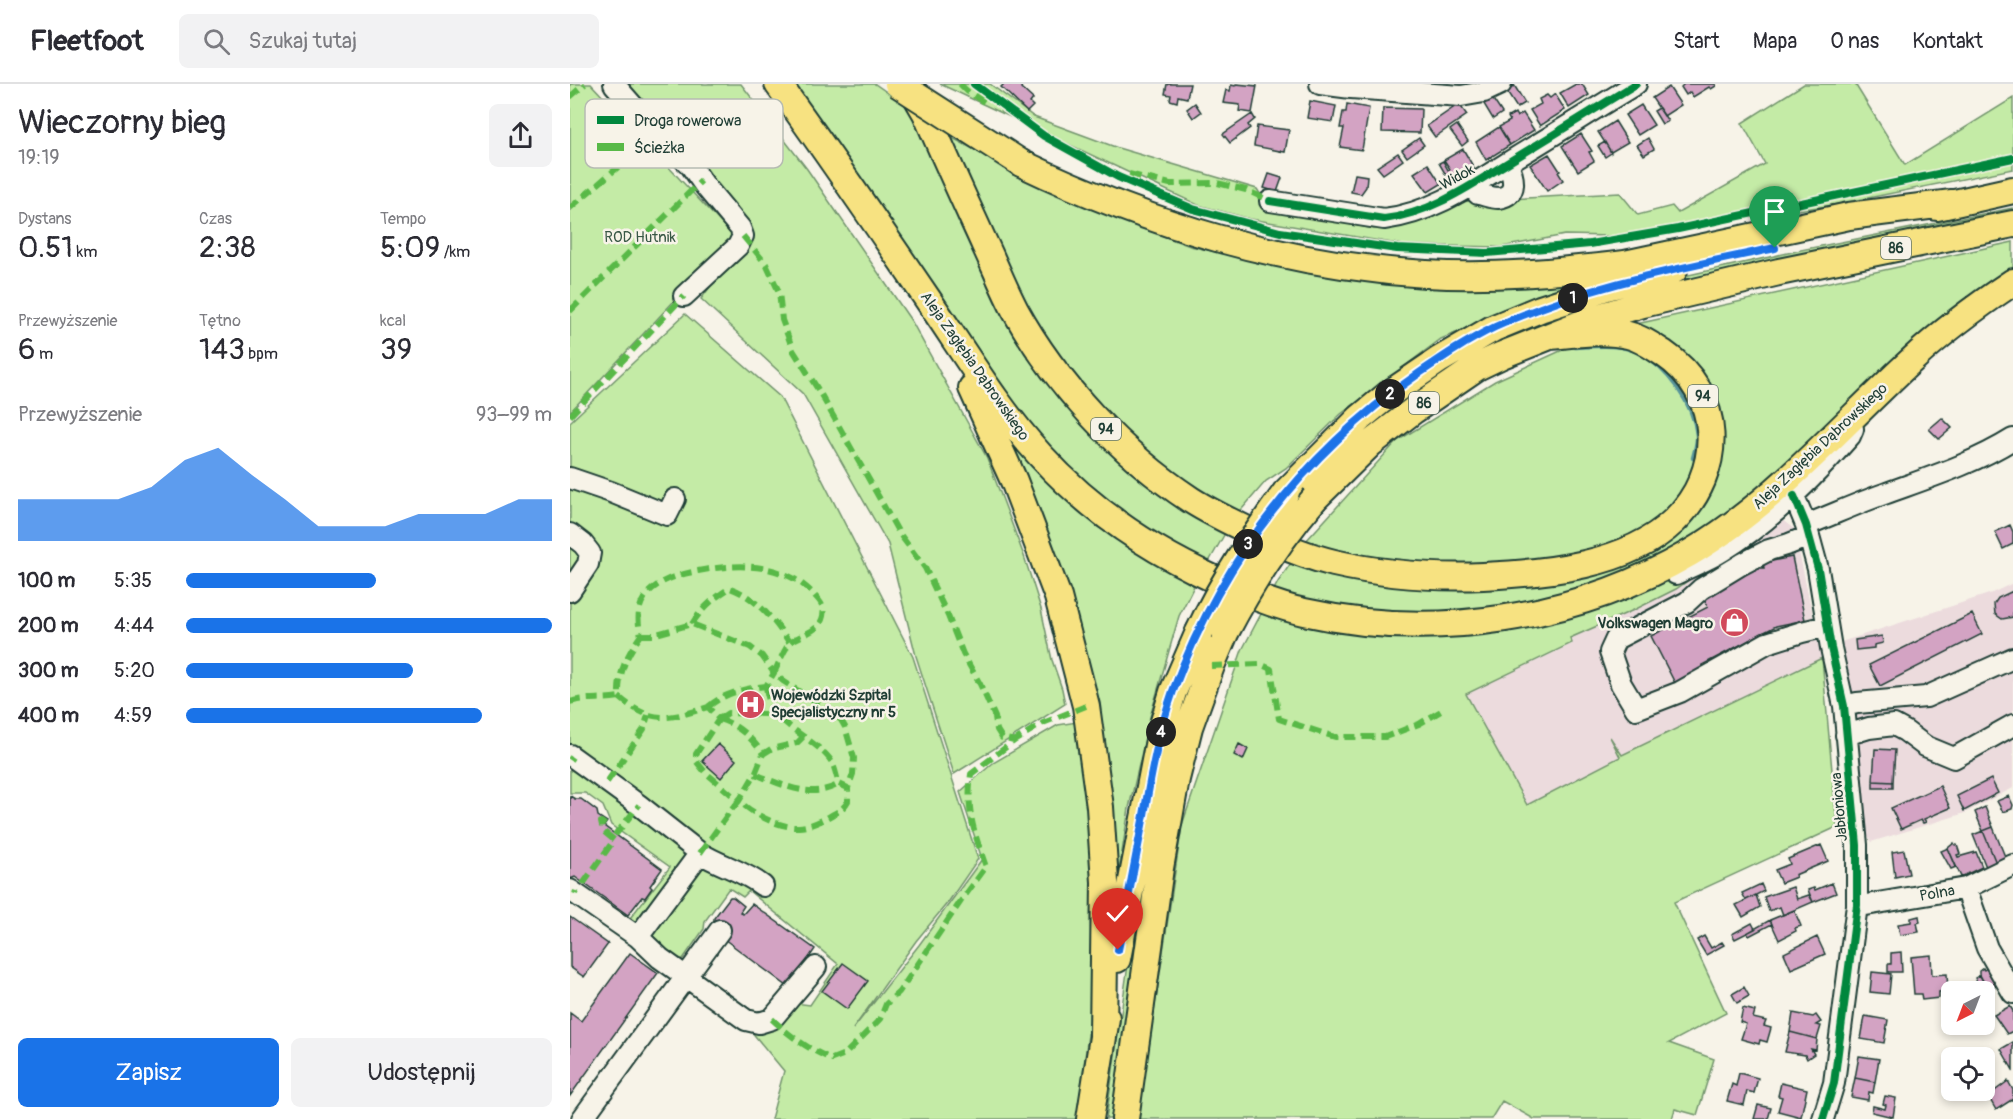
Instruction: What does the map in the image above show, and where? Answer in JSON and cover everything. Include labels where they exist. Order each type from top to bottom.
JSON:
[{"type":"main road","name":"Aleja Zagłębia Dąbrowskiego","points":[[778,84],[1012,422],[1041,457],[1088,502],[1111,521],[1157,550],[1248,594],[1304,612],[1338,618],[1411,625],[1464,624],[1505,618],[1581,600],[1624,585],[1690,553],[1738,520],[1798,471],[1864,405],[1944,332],[2013,282]]},
{"type":"main road","points":[[898,84],[1021,163],[1073,188],[1131,211],[1208,237],[1299,259],[1377,270],[1428,274],[1505,274],[1625,264],[1849,216],[1952,203]]},
{"type":"main road","name":"94","points":[[909,84],[926,114],[1015,309],[1038,347],[1075,395],[1120,443],[1169,485],[1215,515],[1277,544],[1333,563],[1377,571],[1464,577],[1526,574],[1580,565],[1623,552],[1656,535],[1674,521],[1687,506],[1704,476],[1711,438],[1707,404],[1699,388],[1671,358],[1642,340],[1627,335],[1606,333],[1550,336]]},
{"type":"main road","name":"86","points":[[1090,1119],[1103,1035],[1160,735],[1173,692],[1215,598],[1247,546],[1286,492],[1360,418],[1389,394],[1439,360],[1494,328],[1540,309],[1607,287],[1696,264],[1854,231],[1952,203],[2013,190]]},
{"type":"main road","name":"86","points":[[1125,1119],[1160,868],[1176,779],[1189,727],[1210,666],[1225,633],[1263,565],[1315,498],[1370,444],[1453,382],[1502,355],[1595,318],[1779,272],[2013,224]]},
{"type":"main road","points":[[934,309],[1014,481],[1058,597],[1086,706],[1100,807],[1105,882],[1103,1035]]},
{"type":"street","points":[[614,84],[627,99]]},
{"type":"street","points":[[1320,84],[1461,96],[1484,92],[1501,84]]},
{"type":"street","name":"Widok","points":[[1270,201],[1384,219],[1403,217],[1425,210],[1471,185],[1636,84]]},
{"type":"street","points":[[1471,185],[1478,194],[1498,198],[1508,194],[1514,186],[1513,175],[1507,163]]},
{"type":"street","points":[[684,296],[738,246],[743,236],[740,228],[692,168]]},
{"type":"street","points":[[1624,585],[1669,577],[1722,551],[1794,496],[1815,475],[1850,436],[1864,405]]},
{"type":"street","points":[[1827,626],[1767,643],[1680,693],[1636,709],[1621,684],[1610,652],[1616,639],[1687,602],[1701,589],[1742,564],[1882,494],[1935,477],[2013,440]]},
{"type":"street","points":[[570,478],[667,515],[675,499]]},
{"type":"street","name":"Jabłoniowa","points":[[1794,496],[1808,531],[1818,569],[1844,706],[1857,845],[1857,905],[1834,1083],[1823,1119]]},
{"type":"street","points":[[570,534],[590,553],[588,564],[570,591]]},
{"type":"street","points":[[1844,706],[1926,697],[2013,658]]},
{"type":"street","points":[[1846,735],[1869,728],[1893,725],[1925,746],[1954,758],[2013,725]]},
{"type":"street","points":[[570,755],[700,853],[750,876],[763,886]]},
{"type":"street","points":[[638,937],[700,853]]},
{"type":"street","name":"Polna","points":[[1857,905],[1966,888],[2013,865]]},
{"type":"street","points":[[1966,888],[1987,948],[2013,993]]},
{"type":"street","points":[[570,890],[638,937],[660,958],[746,1020],[759,1023],[772,1020],[816,968]]},
{"type":"street","points":[[582,1119],[720,930]]},
{"type":"shaded area","points":[[1777,516],[1794,529],[1822,658],[1527,805],[1465,694],[1572,644],[1570,638],[1676,589]]},
{"type":"shaded area","points":[[2013,583],[2013,788],[1965,813],[1871,842],[1868,836],[1841,642],[1992,593]]},
{"type":"green space","name":"ROD Hutnik","points":[[570,84],[591,84],[605,99],[585,99],[585,168],[670,168],[734,237],[570,412]]},
{"type":"green space","points":[[618,84],[741,84],[753,99],[631,99]]},
{"type":"green space","points":[[788,84],[875,84],[918,114],[1019,331],[1228,528],[1206,567],[1137,527],[1047,452]]},
{"type":"green space","points":[[940,84],[990,84],[1034,117],[1118,148],[1257,189],[1269,208],[1374,229],[1419,220],[1453,202],[1620,193],[1638,215],[1672,206],[1678,213],[1765,164],[1742,123],[1804,84],[1855,84],[1905,165],[2013,98],[2013,169],[1828,206],[1612,236],[1565,235],[1501,247],[1404,245],[1251,219],[1198,205]]},
{"type":"green space","points":[[947,135],[1053,192],[1190,246],[1301,271],[1388,283],[1584,280],[1441,339],[1341,414],[1286,468],[1266,481],[1236,516],[1198,495],[1108,421],[1046,344],[1014,286]]},
{"type":"green space","points":[[783,138],[807,169],[912,322],[987,458],[1024,556],[1041,609],[1052,660],[1065,704],[954,774],[916,656],[888,544],[803,394],[701,299],[748,236],[690,168],[783,168]]},
{"type":"green space","points":[[2013,208],[2013,215],[1648,292],[1361,434],[1363,428],[1481,345],[1567,309],[1689,275],[1801,250]]},
{"type":"green space","points":[[2013,242],[2013,271],[1905,347],[1795,456],[1723,556],[1676,589],[1570,638],[1572,643],[1466,694],[1527,805],[1620,757],[1610,737],[1622,755],[1822,658],[1837,827],[1674,902],[1726,1013],[1669,1043],[1714,1059],[1697,1115],[1675,1109],[1672,1119],[1534,1119],[1502,1101],[1491,1119],[1138,1119],[1182,825],[1242,650],[1278,582],[1306,541],[1397,441],[1495,381],[1604,331]]},
{"type":"green space","name":"Wojewódzki Szpital Specjalistyczny nr 5","points":[[685,314],[780,397],[913,657],[978,859],[853,1029],[982,859],[960,792],[993,763],[1058,725],[1077,722],[1091,836],[1093,907],[1090,1019],[1077,1119],[771,1119],[784,1071],[746,1025],[795,1003],[810,1005],[838,964],[749,891],[743,897],[729,888],[705,921],[704,929],[683,959],[670,957],[627,922],[670,867],[611,825],[603,806],[585,793],[570,793],[570,422]]},
{"type":"green space","points":[[1005,439],[1096,526],[1194,586],[1179,616],[1150,717],[1129,808],[1110,928],[1104,791]]},
{"type":"green space","points":[[1173,726],[1180,728],[1115,1119],[1106,1119],[1129,958]]},
{"type":"building","points":[[1004,84],[1022,85],[1021,88],[1033,99],[1030,103],[1033,106],[1027,112],[1001,87]]},
{"type":"building","points":[[1167,84],[1190,84],[1187,98],[1178,96],[1177,102],[1170,100],[1171,95],[1165,94]]},
{"type":"building","points":[[1576,84],[1582,84],[1589,95],[1569,108],[1560,93]]},
{"type":"building","points":[[1684,84],[1715,84],[1716,86],[1711,89],[1709,87],[1693,97],[1690,92],[1686,95],[1681,87]]},
{"type":"building","points":[[1231,85],[1257,86],[1252,113],[1239,111],[1240,105],[1223,103],[1226,90],[1230,91]]},
{"type":"building","points":[[1514,85],[1525,103],[1517,108],[1506,91]]},
{"type":"building","points":[[1669,87],[1681,105],[1664,116],[1652,98]]},
{"type":"building","points":[[1555,94],[1565,110],[1540,126],[1530,110],[1541,104],[1539,99],[1547,95],[1550,98]]},
{"type":"building","points":[[1492,98],[1502,113],[1493,119],[1484,104]]},
{"type":"building","points":[[1310,101],[1336,106],[1333,122],[1307,118]]},
{"type":"building","points":[[1195,103],[1201,112],[1193,118],[1187,109]]},
{"type":"building","points":[[1347,104],[1369,108],[1362,150],[1340,147],[1344,128],[1340,128]]},
{"type":"building","points":[[1459,104],[1467,115],[1435,137],[1427,126]]},
{"type":"building","points":[[1641,105],[1654,125],[1638,135],[1625,115]]},
{"type":"building","points":[[1383,108],[1421,109],[1420,133],[1382,132]]},
{"type":"building","points":[[1659,108],[1668,121],[1662,124],[1654,111]]},
{"type":"building","points":[[1515,113],[1517,117],[1523,113],[1534,130],[1510,145],[1499,127],[1510,121],[1508,117]]},
{"type":"building","points":[[1252,114],[1255,119],[1248,125],[1250,128],[1230,143],[1223,134]]},
{"type":"building","points":[[1615,121],[1628,142],[1611,152],[1598,132]]},
{"type":"building","points":[[1457,125],[1468,141],[1462,146],[1450,130]]},
{"type":"building","points":[[1257,126],[1289,130],[1285,152],[1254,146]]},
{"type":"building","points":[[1499,127],[1510,145],[1486,160],[1476,142]]},
{"type":"building","points":[[1581,134],[1592,151],[1589,152],[1594,161],[1578,171],[1562,146]]},
{"type":"building","points":[[1419,138],[1424,145],[1407,157],[1402,150]]},
{"type":"building","points":[[1648,138],[1654,149],[1644,155],[1637,145]]},
{"type":"building","points":[[1605,142],[1611,153],[1605,157],[1598,146]]},
{"type":"building","points":[[1463,149],[1474,168],[1450,182],[1439,163],[1443,161],[1448,170],[1450,169],[1444,160]]},
{"type":"building","points":[[1398,153],[1403,160],[1383,174],[1377,167]]},
{"type":"building","points":[[1549,154],[1563,180],[1547,191],[1530,165]]},
{"type":"building","points":[[1428,164],[1441,184],[1428,192],[1414,173]]},
{"type":"building","points":[[1269,174],[1282,178],[1277,192],[1264,188]]},
{"type":"building","points":[[1355,174],[1367,176],[1366,187],[1361,194],[1351,192]]},
{"type":"building","points":[[1942,418],[1952,428],[1939,439],[1929,429]]},
{"type":"building","points":[[2010,525],[2013,532],[2013,544],[2003,549],[1995,532]]},
{"type":"building","name":"Volkswagen Magro","points":[[1792,557],[1805,620],[1776,626],[1702,665],[1707,674],[1678,689],[1651,636],[1708,607],[1701,595],[1759,566],[1764,568],[1763,563]]},
{"type":"building","points":[[2013,591],[2013,617],[2002,619],[1995,614],[1994,604],[1998,598]]},
{"type":"building","points":[[1972,614],[1982,634],[1880,686],[1869,665]]},
{"type":"building","points":[[1882,636],[1883,643],[1874,645],[1874,648],[1856,650],[1855,640]]},
{"type":"building","points":[[718,744],[736,760],[721,778],[702,761]]},
{"type":"building","points":[[1239,744],[1248,749],[1243,760],[1234,755]]},
{"type":"building","points":[[1875,749],[1895,750],[1893,782],[1873,781]]},
{"type":"building","points":[[1991,779],[1998,793],[1964,811],[1957,796]]},
{"type":"building","points":[[1873,781],[1893,782],[1893,788],[1873,788]]},
{"type":"building","points":[[1940,786],[1950,808],[1924,819],[1926,822],[1923,823],[1921,820],[1901,829],[1891,808]]},
{"type":"building","points":[[570,796],[581,799],[597,811],[598,816],[607,822],[604,826],[662,869],[645,898],[642,897],[628,915],[575,877],[570,879]]},
{"type":"building","points":[[2009,796],[2013,805],[2012,809],[2003,812],[1997,801]]},
{"type":"building","points":[[1985,807],[1993,827],[1983,831],[1975,812]]},
{"type":"building","points":[[1993,827],[2006,859],[1996,863],[1983,831]]},
{"type":"building","points":[[1983,831],[1996,863],[1986,867],[1973,835]]},
{"type":"building","points":[[1954,843],[1960,854],[1957,855],[1958,857],[1976,852],[1982,867],[1961,877],[1948,848]]},
{"type":"building","points":[[1821,845],[1828,861],[1781,883],[1775,870],[1790,864],[1788,859]]},
{"type":"building","points":[[1948,848],[1956,867],[1951,869],[1941,851]]},
{"type":"building","points":[[1904,850],[1909,874],[1895,877],[1892,852]]},
{"type":"building","points":[[1832,883],[1836,893],[1813,902],[1808,890],[1814,888],[1815,890]]},
{"type":"building","points":[[1761,884],[1764,891],[1746,900],[1742,893]]},
{"type":"building","points":[[1793,887],[1797,899],[1809,895],[1813,902],[1783,915],[1780,907],[1769,911],[1764,897]]},
{"type":"building","points":[[1756,895],[1760,907],[1743,917],[1736,905]]},
{"type":"building","points":[[730,897],[744,906],[740,912],[743,914],[752,904],[815,949],[806,962],[808,963],[787,986],[724,939],[730,933],[714,922],[714,918]]},
{"type":"building","points":[[1794,910],[1801,926],[1779,940],[1770,920]]},
{"type":"building","points":[[1919,916],[1920,922],[1917,923],[1919,932],[1900,935],[1898,924],[1911,922],[1911,918]]},
{"type":"building","points":[[570,917],[608,944],[584,977],[570,967]]},
{"type":"building","points":[[1770,920],[1772,924],[1749,936],[1747,933]]},
{"type":"building","points":[[1752,923],[1755,929],[1735,939],[1732,934]]},
{"type":"building","points":[[1704,936],[1711,948],[1722,942],[1724,945],[1706,955],[1697,940]]},
{"type":"building","points":[[1817,937],[1825,954],[1791,969],[1784,953]]},
{"type":"building","points":[[1901,952],[1902,972],[1888,972],[1891,953]]},
{"type":"building","points":[[630,953],[658,973],[570,1096],[570,1013],[581,1021]]},
{"type":"building","points":[[1931,955],[1932,975],[1947,974],[1947,981],[1941,981],[1939,998],[1922,1000],[1921,994],[1914,994],[1911,957]]},
{"type":"building","points":[[843,963],[868,981],[847,1009],[822,991]]},
{"type":"building","points":[[1987,968],[1995,981],[1983,981],[1979,971]]},
{"type":"building","points":[[1872,972],[1891,974],[1889,994],[1870,992]]},
{"type":"building","points":[[1980,975],[1983,981],[1976,981],[1975,978]]},
{"type":"building","points":[[1744,987],[1749,996],[1737,1003],[1732,994]]},
{"type":"building","points":[[2010,1006],[2013,1011],[2013,1031],[2007,1034],[1995,1014]]},
{"type":"building","points":[[1743,1008],[1755,1011],[1753,1018],[1766,1021],[1764,1026],[1771,1028],[1767,1042],[1760,1040],[1759,1044],[1741,1039],[1746,1024],[1740,1022]]},
{"type":"building","points":[[1793,1013],[1813,1017],[1816,1015],[1821,1022],[1816,1025],[1821,1026],[1817,1039],[1790,1032]]},
{"type":"building","points":[[1865,1016],[1888,1020],[1884,1043],[1861,1039]]},
{"type":"building","points":[[1790,1032],[1817,1039],[1816,1050],[1811,1049],[1814,1054],[1807,1059],[1805,1055],[1785,1052]]},
{"type":"building","points":[[2013,1042],[2013,1070],[2001,1049]]},
{"type":"building","points":[[1859,1056],[1879,1059],[1875,1082],[1855,1078]]},
{"type":"building","points":[[1739,1073],[1758,1078],[1754,1093],[1747,1091],[1744,1105],[1727,1101],[1732,1084],[1736,1086]]},
{"type":"building","points":[[1855,1078],[1875,1082],[1873,1093],[1869,1092],[1868,1100],[1851,1097]]},
{"type":"building","points":[[2008,1081],[2013,1090],[2013,1099],[1996,1110],[1991,1101],[1995,1101],[1995,1091]]},
{"type":"building","points":[[1781,1083],[1807,1089],[1801,1117],[1778,1111],[1782,1097],[1778,1096]]},
{"type":"building","points":[[1885,1096],[1896,1098],[1893,1117],[1872,1112],[1873,1106],[1885,1109],[1886,1105],[1883,1104]]},
{"type":"building","points":[[1758,1105],[1771,1108],[1768,1119],[1754,1119]]},
{"type":"waterway","points":[[1575,347],[1624,348],[1640,353],[1660,368],[1678,388],[1691,411],[1697,438],[1693,458]]},
{"type":"marked path","points":[[570,97],[585,84]]},
{"type":"marked path","points":[[960,84],[984,102]]},
{"type":"marked path","points":[[570,208],[617,168]]},
{"type":"marked path","points":[[1129,174],[1170,184],[1217,183],[1246,190],[1270,201]]},
{"type":"marked path","points":[[570,311],[701,181]]},
{"type":"marked path","points":[[743,236],[766,264],[779,292],[782,320],[793,350],[819,391],[899,533],[925,568],[963,654],[995,717],[997,730],[1002,738],[1014,741]]},
{"type":"marked path","points":[[570,416],[684,296]]},
{"type":"marked path","points":[[570,702],[619,697],[624,664],[641,635],[640,608],[645,597],[661,583],[673,577],[713,568],[745,566],[776,571],[803,585],[820,602],[823,613],[815,629],[790,643],[774,673],[841,720],[854,758],[853,774],[848,788],[839,784],[829,758],[781,719],[774,710],[766,686]]},
{"type":"marked path","points":[[692,624],[709,604],[730,588],[756,603],[789,642]]},
{"type":"marked path","points":[[641,635],[653,635],[692,624],[750,647],[762,656],[774,673],[766,686],[736,692],[708,707]]},
{"type":"marked path","points":[[1211,666],[1260,664],[1271,669],[1279,719],[1335,737],[1385,737],[1419,724],[1441,711]]},
{"type":"marked path","points":[[619,697],[641,712],[652,716],[672,716],[708,707],[719,719],[696,754],[696,761],[705,772],[739,801],[755,774],[763,754],[771,749],[797,743],[803,737]]},
{"type":"marked path","points":[[772,1019],[815,1051],[832,1059],[845,1054],[880,1019],[886,1004],[899,992],[986,867],[970,811],[971,774],[1014,741],[1043,723],[1086,706]]},
{"type":"marked path","points":[[719,719],[728,713],[769,714],[774,711]]},
{"type":"marked path","points":[[607,782],[644,729],[648,715]]},
{"type":"marked path","points":[[719,719],[732,724],[744,733],[763,754]]},
{"type":"marked path","points":[[755,774],[786,786],[808,791],[828,789],[839,784]]},
{"type":"marked path","points":[[700,853],[739,801],[751,811],[775,823],[803,827],[838,812],[848,801],[848,788]]},
{"type":"marked path","points":[[614,831],[617,833],[639,805]]},
{"type":"marked path","points":[[583,884],[614,840],[603,831],[601,822],[605,825]]},
{"type":"cycle path","points":[[974,84],[1044,136],[1118,177],[1193,209],[1280,232],[1397,249],[1487,253],[1590,244],[1678,229],[2013,158]]},
{"type":"cycle path","points":[[1270,201],[1384,219],[1402,216],[1437,203],[1470,186],[1636,84]]},
{"type":"cycle path","points":[[1794,496],[1806,525],[1818,569],[1831,648],[1844,706],[1857,845],[1857,905],[1834,1083],[1823,1119]]},
{"type":"place","name":"Volkswagen Magro","points":[[1734,623]]},
{"type":"place","name":"Wojewódzki Szpital Specjalistyczny nr 5","points":[[750,704]]},
{"type":"route","points":[[1118,950],[1160,735],[1173,692],[1215,598],[1247,546],[1286,492],[1360,418],[1389,394],[1439,360],[1494,328],[1540,309],[1607,287],[1696,264],[1775,248]]}]
